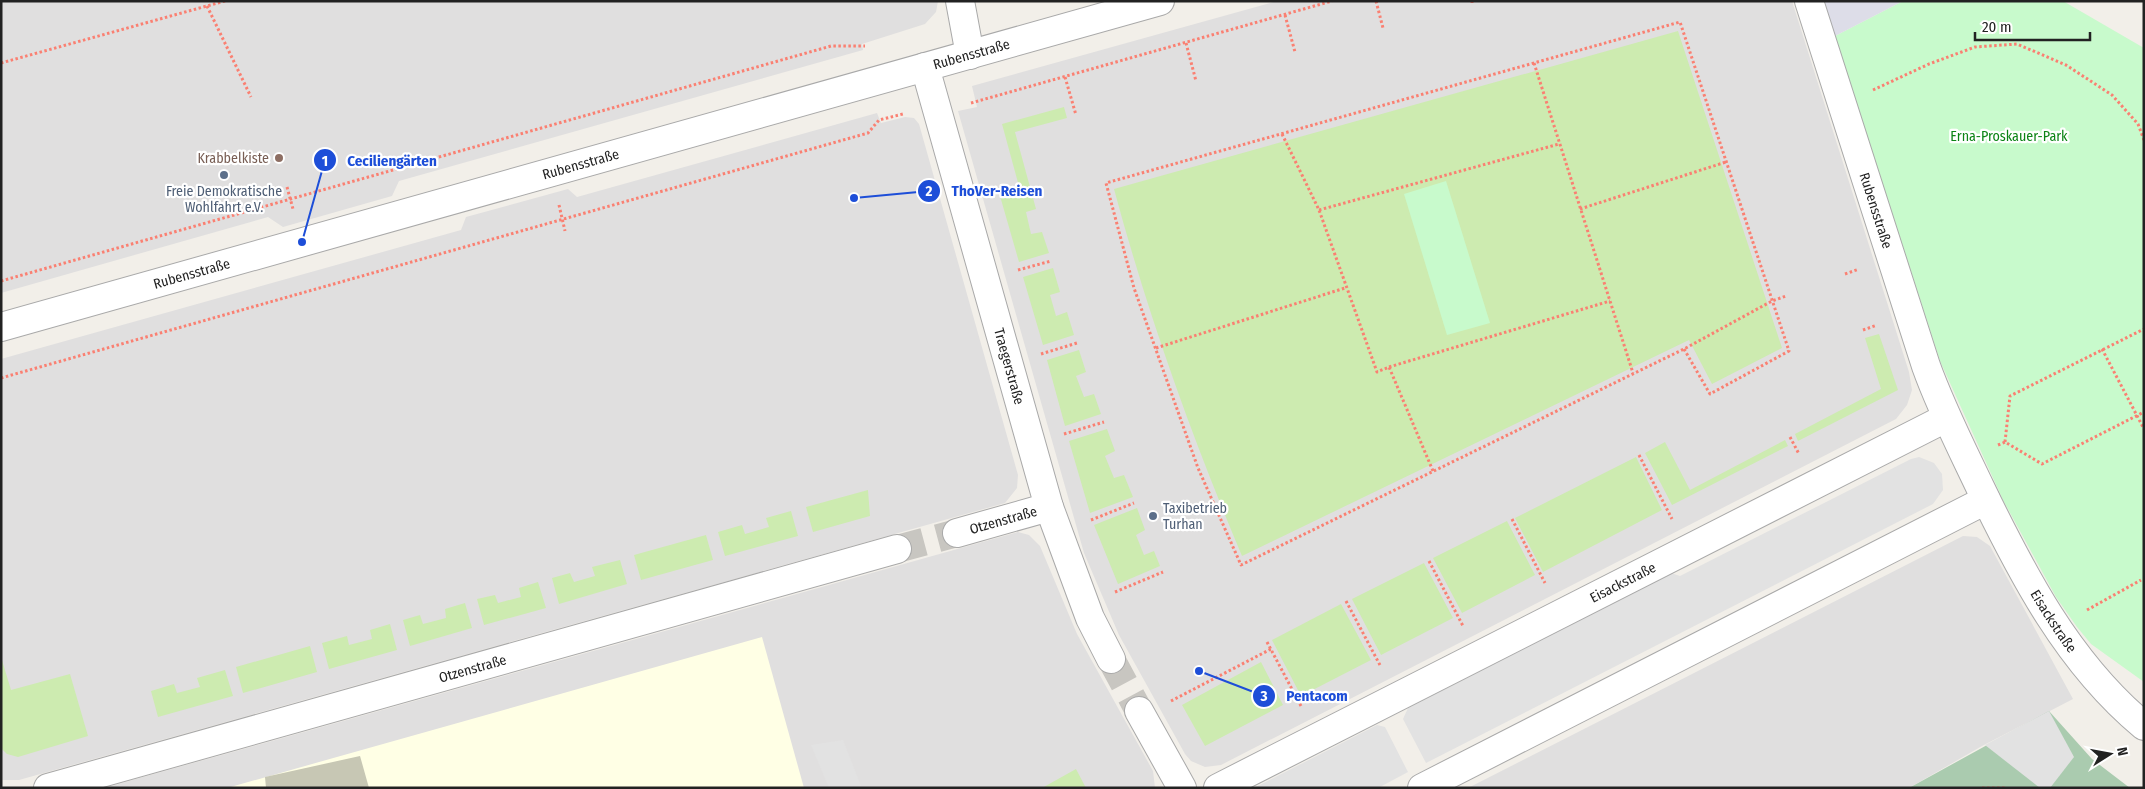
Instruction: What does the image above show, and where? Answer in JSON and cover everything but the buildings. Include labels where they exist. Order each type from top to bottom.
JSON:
[{"type":"street","points":[[960,1],[970,55]]},
{"type":"street","name":"Rubensstraße","points":[[1,327],[1160,1]]},
{"type":"street","name":"Rubensstraße","points":[[1809,1],[1926,366],[1946,418]]},
{"type":"street","name":"Traegerstraße","points":[[925,67],[1049,507],[1087,610],[1111,659]]},
{"type":"street","name":"Eisackstraße","points":[[1218,788],[1946,418],[2005,538],[2056,627],[2094,678],[2126,711],[2144,726]]},
{"type":"street","points":[[1422,788],[1986,500]]},
{"type":"street","name":"Otzenstraße","points":[[957,533],[1049,507]]},
{"type":"street","name":"Otzenstraße","points":[[48,788],[897,549]]},
{"type":"street","points":[[1139,711],[1182,788]]},
{"type":"path","points":[[1,64],[225,1]]},
{"type":"path","points":[[976,103],[1332,1]]},
{"type":"path","points":[[1376,1],[1384,28]]},
{"type":"path","points":[[207,6],[251,97]]},
{"type":"path","points":[[1285,15],[1296,52]]},
{"type":"path","points":[[1684,349],[1710,394],[1788,351],[1772,301],[1680,22],[1106,183],[1134,288],[1198,468],[1240,565],[1684,349],[1772,301],[1786,296]]},
{"type":"path","points":[[1186,43],[1196,81]]},
{"type":"path","points":[[1871,91],[1929,64],[1975,47],[2017,44],[2066,65],[2112,95],[2138,124],[2144,140]]},
{"type":"path","points":[[1,281],[831,46],[862,47]]},
{"type":"path","points":[[1534,63],[1633,373]]},
{"type":"path","points":[[1065,77],[1076,114]]},
{"type":"path","points":[[1,378],[868,133],[880,120],[904,113]]},
{"type":"path","points":[[1282,134],[1319,210],[1345,288],[1377,372],[1610,300]]},
{"type":"path","points":[[1319,210],[1559,144]]},
{"type":"path","points":[[1580,209],[1726,162]]},
{"type":"path","points":[[288,187],[295,217]]},
{"type":"path","points":[[557,199],[565,231]]},
{"type":"path","points":[[1015,272],[1051,261]]},
{"type":"path","points":[[1845,274],[1867,266]]},
{"type":"path","points":[[1156,348],[1345,288]]},
{"type":"path","points":[[1863,330],[1876,326]]},
{"type":"path","points":[[2005,442],[2010,396],[2144,329]]},
{"type":"path","points":[[1038,355],[1077,343]]},
{"type":"path","points":[[2102,350],[2144,429]]},
{"type":"path","points":[[1389,367],[1433,471]]},
{"type":"path","points":[[2005,442],[2042,464],[2144,412]]},
{"type":"path","points":[[1060,436],[1104,422]]},
{"type":"path","points":[[1790,437],[1799,454]]},
{"type":"path","points":[[1997,446],[2005,442]]},
{"type":"path","points":[[1639,455],[1672,520]]},
{"type":"path","points":[[1085,522],[1134,503]]},
{"type":"path","points":[[1512,520],[1546,585]]},
{"type":"path","points":[[1429,560],[1464,627]]},
{"type":"path","points":[[1112,594],[1163,572]]},
{"type":"path","points":[[2056,627],[2141,580]]},
{"type":"path","points":[[1346,602],[1382,669]]},
{"type":"path","points":[[1267,642],[1302,710]]},
{"type":"path","points":[[1168,703],[1270,649]]},
{"type":"path","points":[[1982,788],[2005,788]]},
{"type":"shaded area","points":[[1,1],[938,1],[936,12],[925,24],[862,44],[863,50],[399,181],[392,196],[283,227],[268,217],[1,293]]},
{"type":"shaded area","points":[[1277,1],[1792,1],[1909,372],[1912,390],[1907,405],[1896,419],[1221,765],[1205,767],[1191,761],[1185,754],[1119,635],[1084,553],[958,111],[977,107],[972,86]]},
{"type":"shaded area","points":[[1824,1],[1903,1],[1835,36]]},
{"type":"shaded area","points":[[877,113],[881,123],[905,117],[914,118],[919,124],[1018,475],[1017,488],[1005,503],[19,780],[1,780],[1,359],[461,230],[466,217],[568,189],[577,197]]},
{"type":"shaded area","points":[[1919,457],[1934,463],[1942,474],[1943,490],[1933,504],[1426,763],[1403,719],[1408,708],[1671,573],[1680,576],[1911,459]]},
{"type":"shaded area","points":[[1018,532],[1029,535],[1040,546],[1077,634],[1153,771],[1155,788],[104,788]]},
{"type":"shaded area","points":[[1963,536],[1977,537],[1990,546],[2073,699],[1982,746],[1909,788],[1468,788]]},
{"type":"shaded area","points":[[762,637],[804,788],[227,788]]},
{"type":"shaded area","points":[[2049,711],[2092,759],[2130,788],[1909,788]]},
{"type":"shaded area","points":[[2049,711],[2074,757],[2050,788],[2040,788],[1985,745]]},
{"type":"shaded area","points":[[1377,725],[1385,727],[1408,772],[1378,788],[1254,788]]},
{"type":"shaded area","points":[[843,740],[861,786],[829,788],[811,745]]},
{"type":"shaded area","points":[[360,756],[369,788],[266,788],[265,777]]},
{"type":"green space","name":"Erna-Proskauer-Park","points":[[1903,1],[2063,1],[2144,48],[2144,682],[2091,644],[2056,597],[2003,500],[1940,361],[1835,36]]},
{"type":"green space","points":[[1678,31],[1782,348],[1712,384],[1689,340],[1242,556],[1205,465],[1156,329],[1114,189]]},
{"type":"green space","points":[[1064,107],[1067,118],[1015,132],[1036,209],[1026,212],[1031,234],[1042,232],[1049,253],[1019,262],[1000,196],[1020,190],[1002,124]]},
{"type":"green space","points":[[1446,181],[1490,323],[1447,335],[1404,194]]},
{"type":"green space","points":[[1053,268],[1060,292],[1050,295],[1056,316],[1067,312],[1074,335],[1043,345],[1023,277]]},
{"type":"green space","points":[[1879,334],[1898,390],[1798,441],[1795,434],[1881,389],[1865,338]]},
{"type":"green space","points":[[1079,350],[1086,372],[1076,376],[1084,397],[1094,394],[1101,414],[1065,426],[1047,360]]},
{"type":"green space","points":[[1107,429],[1115,451],[1105,456],[1114,478],[1124,475],[1133,497],[1090,513],[1069,441]]},
{"type":"green space","points":[[1785,440],[1788,446],[1672,505],[1645,453],[1665,442],[1690,490]]},
{"type":"green space","points":[[1636,457],[1662,510],[1543,572],[1515,518]]},
{"type":"green space","points":[[868,490],[870,516],[813,532],[806,507]]},
{"type":"green space","points":[[1137,508],[1145,530],[1136,535],[1144,555],[1154,551],[1160,566],[1118,584],[1094,525]]},
{"type":"green space","points":[[791,511],[798,536],[725,556],[718,532],[742,525],[745,534],[769,527],[766,518]]},
{"type":"green space","points":[[1507,521],[1535,575],[1462,613],[1433,558]]},
{"type":"green space","points":[[706,535],[713,560],[641,580],[634,555]]},
{"type":"green space","points":[[620,560],[627,584],[559,604],[552,578],[570,573],[574,582],[595,576],[592,567]]},
{"type":"green space","points":[[1424,563],[1453,618],[1381,655],[1352,599]]},
{"type":"green space","points":[[538,582],[546,608],[484,625],[477,599],[495,595],[498,603],[521,597],[519,588]]},
{"type":"green space","points":[[465,603],[472,628],[410,646],[403,620],[420,615],[423,624],[446,618],[445,609]]},
{"type":"green space","points":[[1341,604],[1371,660],[1301,696],[1272,640]]},
{"type":"green space","points":[[390,624],[397,650],[329,669],[322,643],[347,636],[349,645],[372,639],[370,630]]},
{"type":"green space","points":[[310,646],[317,672],[243,693],[236,667]]},
{"type":"green space","points":[[1,657],[11,690],[70,674],[88,736],[18,757],[7,754],[1,748]]},
{"type":"green space","points":[[1261,662],[1283,705],[1205,746],[1182,705]]},
{"type":"green space","points":[[225,670],[233,696],[158,717],[151,691],[174,684],[177,693],[200,687],[197,678]]},
{"type":"green space","points":[[1076,769],[1086,788],[1042,788]]},
{"type":"tunnel","points":[[897,549],[957,533]]},
{"type":"tunnel","points":[[1111,659],[1139,711]]},
{"type":"place","name":"Krabbelkiste","points":[[279,158]]},
{"type":"place","name":"Freie Demokratische Wohlfahrt e.V.","points":[[224,175]]},
{"type":"place","name":"ThoVer-Reisen","points":[[854,198]]},
{"type":"place","name":"Ceciliengärten","points":[[302,242]]},
{"type":"place","name":"Taxibetrieb Turhan","points":[[1153,516]]},
{"type":"place","name":"Pentacom","points":[[1199,671]]}]
